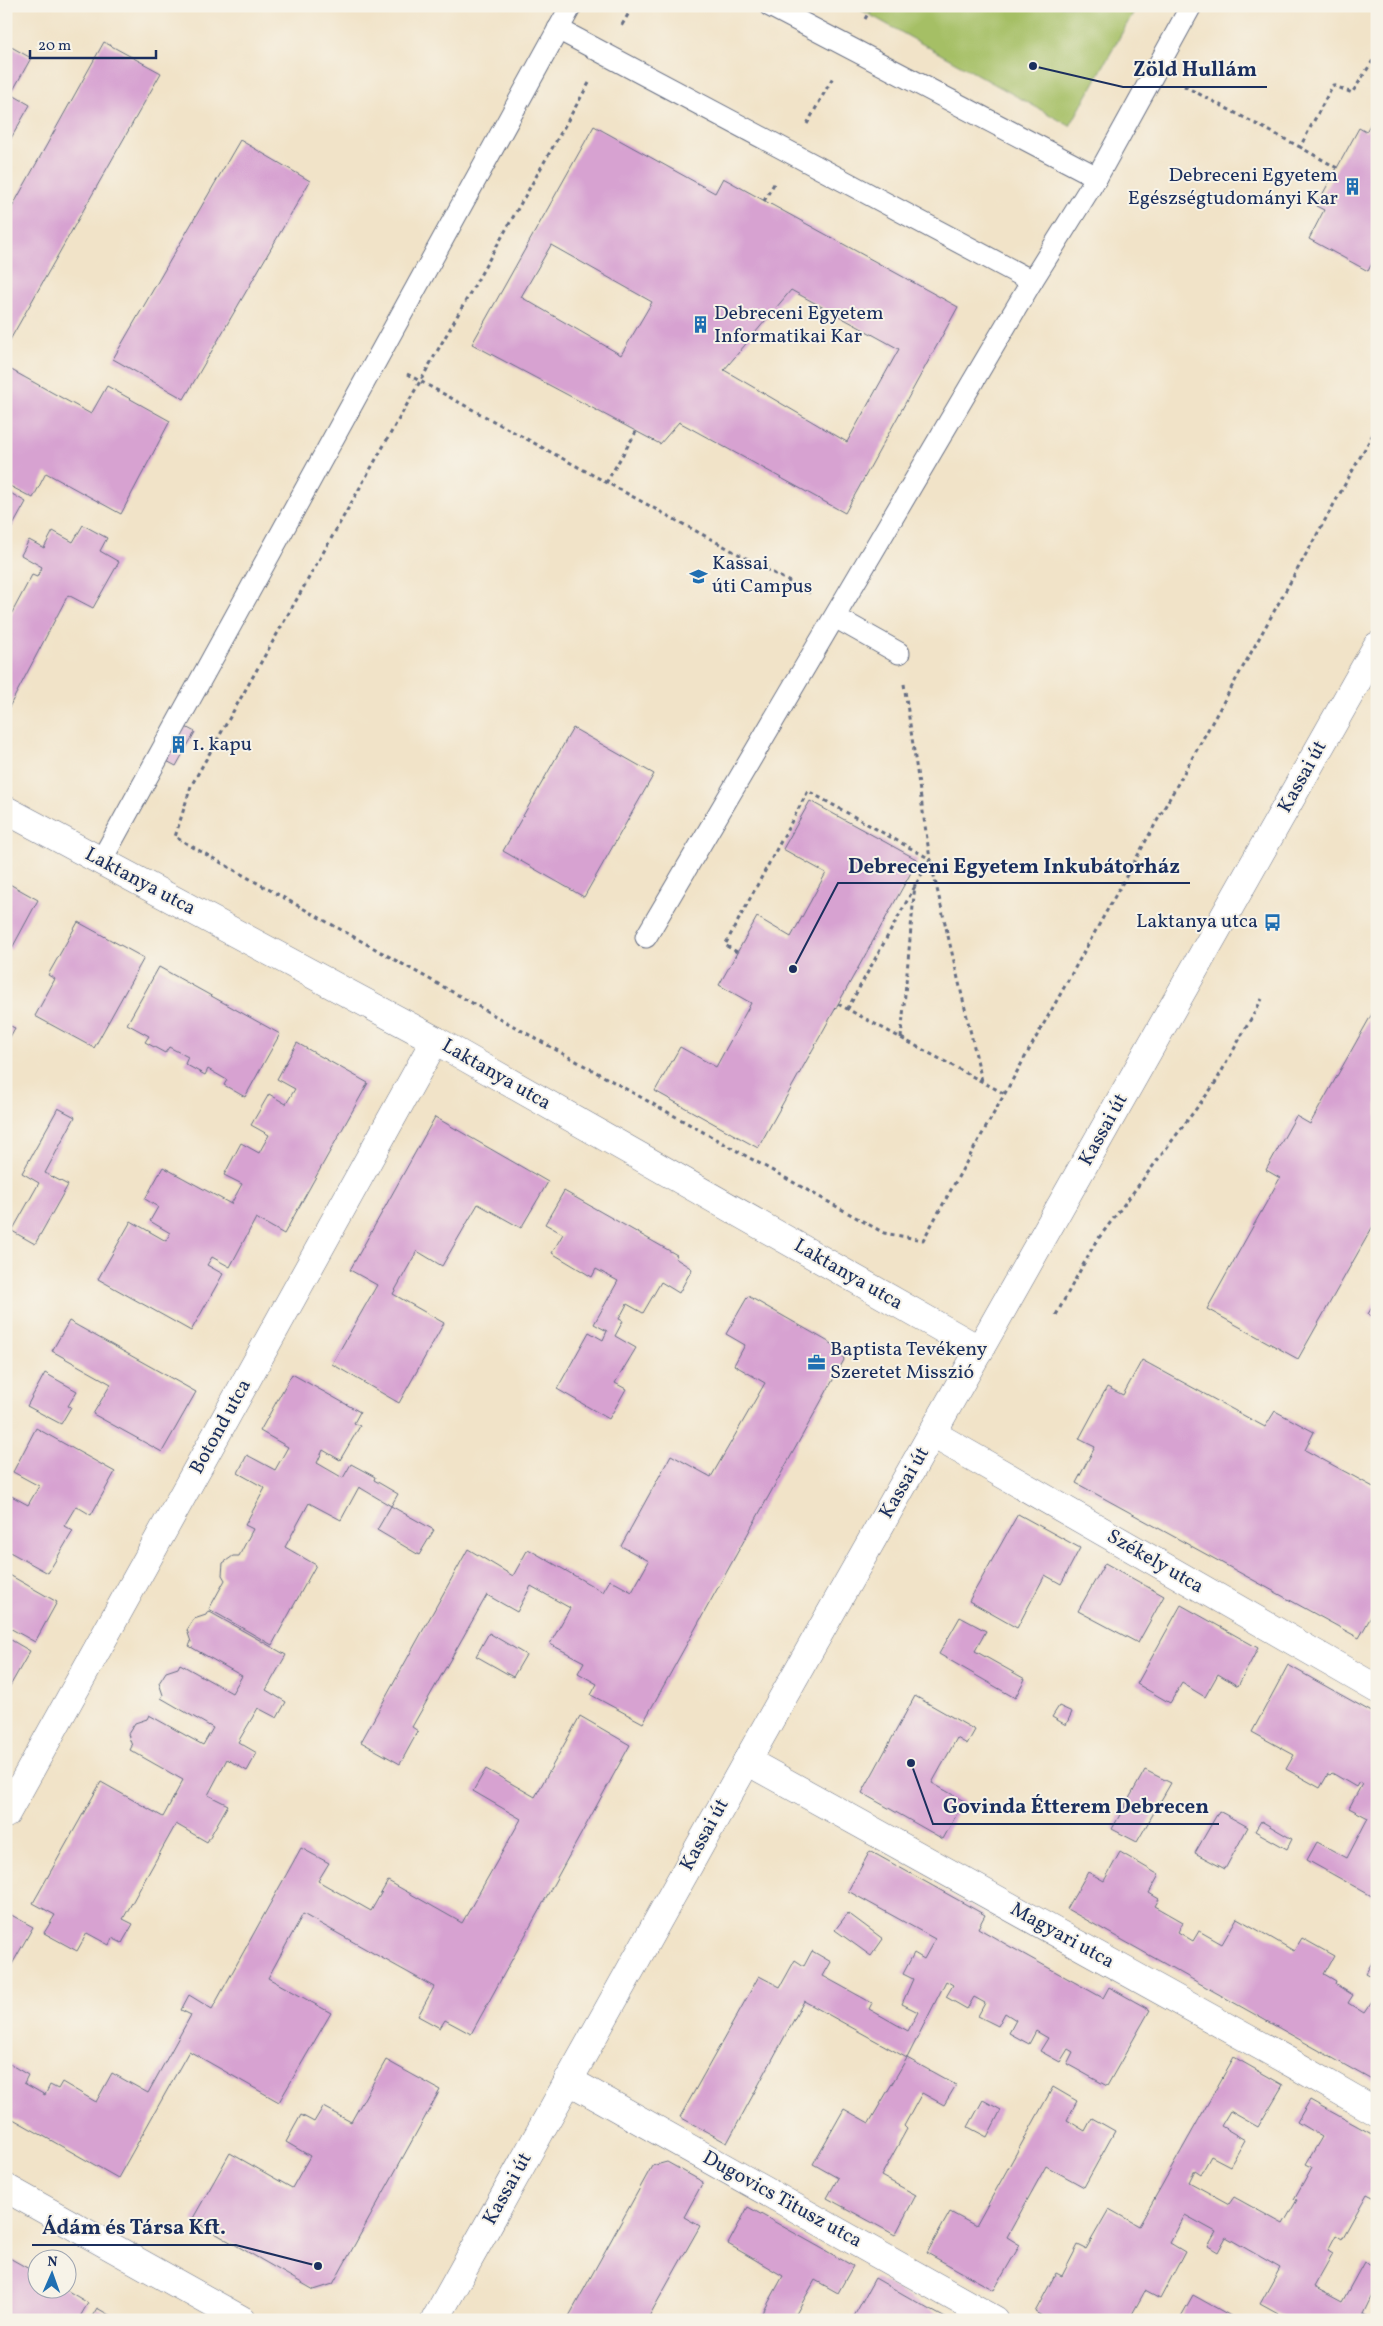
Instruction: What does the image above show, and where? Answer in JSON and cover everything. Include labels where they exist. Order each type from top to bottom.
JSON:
[{"type":"street","name":"Kassai út","points":[[435,2320],[747,1761],[1377,646]]},
{"type":"street","name":"Laktanya utca","points":[[6,810],[436,1040],[980,1350]]},
{"type":"street","name":"Botond utca","points":[[6,1814],[436,1040]]},
{"type":"street","name":"Székely utca","points":[[933,1434],[1377,1689]]},
{"type":"street","name":"Magyari utca","points":[[747,1761],[1280,2056],[1377,2112]]},
{"type":"street","name":"Dugovics Titusz utca","points":[[568,2080],[995,2320]]},
{"type":"street","points":[[6,2188],[242,2320]]},
{"type":"lane","points":[[101,861],[571,6]]},
{"type":"lane","points":[[770,6],[1097,177]]},
{"type":"lane","points":[[646,937],[1032,281],[1097,177],[1190,6]]},
{"type":"lane","points":[[558,29],[1032,281]]},
{"type":"lane","points":[[837,613],[899,653]]},
{"type":"path","points":[[632,6],[191,786],[175,837],[884,1233],[923,1240],[1377,427]]},
{"type":"path","points":[[764,201],[872,6]]},
{"type":"path","points":[[1300,147],[1333,85],[1352,93],[1377,54]]},
{"type":"path","points":[[1155,71],[1337,168]]},
{"type":"path","points":[[378,358],[837,613]]},
{"type":"path","points":[[606,483],[636,432]]},
{"type":"path","points":[[899,653],[930,859],[982,1081]]},
{"type":"path","points":[[738,952],[725,945],[808,791],[930,859]]},
{"type":"path","points":[[895,839],[898,835]]},
{"type":"path","points":[[847,1010],[915,883],[930,859]]},
{"type":"path","points":[[901,1038],[915,883]]},
{"type":"path","points":[[1056,1314],[1095,1243],[1214,1085],[1262,999]]},
{"type":"path","points":[[838,1004],[1005,1094]]},
{"type":"green space","points":[[854,6],[1137,6],[1070,126]]},
{"type":"building","points":[[104,42],[161,73],[6,347],[6,218]]},
{"type":"building","points":[[6,44],[31,58],[11,94],[30,105],[6,147]]},
{"type":"building","name":"Debreceni Egyetem Egészségtudományi Kar","points":[[1377,112],[1377,254],[1368,271],[1309,239],[1324,210],[1316,206],[1359,128],[1366,132]]},
{"type":"building","name":"Debreceni Egyetem Informatikai Kar","points":[[594,126],[715,193],[723,178],[958,307],[845,513],[679,422],[660,444],[472,344]],"holes":[[[551,245],[652,302],[621,355],[521,297]],[[791,290],[899,349],[847,442],[724,370]]]},
{"type":"building","points":[[240,140],[310,181],[184,399],[113,359]]},
{"type":"building","points":[[6,367],[91,414],[107,386],[170,421],[121,514],[46,473],[33,498],[6,484]]},
{"type":"building","points":[[6,492],[26,502],[6,538]]},
{"type":"building","points":[[83,525],[107,538],[100,551],[119,562],[93,608],[68,595],[6,713],[6,624],[32,575],[37,577],[42,567],[21,555],[29,540],[44,548],[53,531],[73,542]]},
{"type":"building","name":"1. kapu","points":[[180,724],[195,732],[176,766],[161,758]]},
{"type":"building","points":[[573,728],[654,774],[584,897],[503,851]]},
{"type":"building","points":[[810,801],[918,860],[758,1148],[655,1091],[680,1047],[716,1067],[751,1003],[719,985],[757,917],[791,937],[826,873],[783,849]]},
{"type":"building","points":[[6,882],[38,900],[11,950],[6,947]]},
{"type":"building","points":[[78,922],[144,958],[94,1048],[35,1016],[55,979],[48,975]]},
{"type":"building","points":[[159,967],[280,1034],[245,1097],[224,1085],[227,1080],[208,1069],[205,1075],[185,1064],[188,1057],[169,1047],[165,1053],[145,1042],[149,1036],[127,1024]]},
{"type":"building","points":[[1377,1005],[1377,1219],[1298,1359],[1207,1309],[1280,1178],[1266,1170],[1296,1116],[1310,1124]]},
{"type":"building","points":[[6,1024],[15,1028],[6,1044]]},
{"type":"building","points":[[297,1043],[368,1083],[284,1234],[256,1218],[230,1267],[212,1257],[207,1265],[223,1274],[191,1331],[98,1279],[131,1221],[166,1241],[170,1233],[150,1221],[158,1207],[145,1199],[163,1167],[231,1204],[242,1184],[224,1175],[241,1143],[259,1153],[269,1135],[251,1125],[269,1094],[286,1104],[295,1089],[277,1079]]},
{"type":"building","points":[[58,1108],[75,1117],[45,1173],[68,1185],[35,1244],[12,1231],[39,1183],[22,1173]]},
{"type":"building","points":[[435,1117],[548,1182],[521,1228],[478,1204],[442,1266],[417,1251],[393,1294],[444,1323],[399,1403],[332,1364],[377,1285],[350,1270]]},
{"type":"building","points":[[564,1191],[677,1255],[675,1258],[692,1269],[679,1293],[661,1282],[643,1313],[627,1304],[619,1319],[623,1321],[615,1336],[636,1348],[615,1383],[626,1389],[609,1419],[557,1389],[589,1332],[603,1340],[607,1331],[594,1324],[618,1281],[596,1269],[592,1277],[552,1253],[563,1234],[545,1224]]},
{"type":"building","points":[[748,1296],[841,1349],[844,1360],[643,1723],[591,1695],[597,1684],[578,1673],[584,1662],[550,1644],[570,1608],[531,1586],[517,1612],[487,1595],[412,1727],[418,1731],[400,1764],[361,1742],[468,1549],[513,1576],[528,1549],[603,1592],[610,1580],[632,1592],[649,1561],[621,1546],[671,1455],[711,1477],[765,1383],[734,1365],[745,1345],[726,1334]]},
{"type":"building","points":[[1377,1299],[1377,1319],[1368,1314]]},
{"type":"building","points":[[69,1321],[196,1392],[162,1452],[93,1414],[111,1384],[52,1351]]},
{"type":"building","points":[[1142,1360],[1265,1427],[1275,1411],[1314,1432],[1305,1450],[1377,1489],[1377,1606],[1359,1638],[1076,1483],[1095,1447],[1079,1439],[1107,1387],[1123,1395]]},
{"type":"building","points":[[45,1373],[77,1391],[68,1406],[71,1407],[61,1424],[27,1406]]},
{"type":"building","points":[[292,1374],[360,1412],[354,1423],[360,1426],[340,1460],[323,1450],[317,1463],[343,1478],[351,1464],[375,1477],[374,1480],[398,1494],[391,1506],[359,1487],[341,1520],[309,1503],[285,1547],[316,1565],[272,1645],[209,1609],[225,1580],[222,1575],[223,1563],[233,1556],[239,1556],[253,1529],[245,1525],[265,1488],[238,1473],[247,1455],[275,1470],[288,1447],[260,1431]]},
{"type":"building","points":[[36,1428],[115,1472],[91,1515],[76,1506],[64,1526],[73,1531],[48,1573],[6,1550],[6,1493],[28,1505],[39,1486],[13,1472]]},
{"type":"building","points":[[391,1506],[434,1530],[419,1555],[377,1530]]},
{"type":"building","points":[[1018,1514],[1080,1548],[1061,1584],[1045,1575],[1017,1628],[969,1601]]},
{"type":"building","points":[[1105,1563],[1164,1596],[1138,1643],[1078,1611]]},
{"type":"building","points":[[6,1573],[57,1602],[35,1642],[6,1626]]},
{"type":"building","points":[[1181,1605],[1258,1648],[1238,1686],[1218,1674],[1205,1697],[1182,1683],[1170,1703],[1137,1684]]},
{"type":"building","points":[[208,1611],[286,1655],[266,1690],[286,1702],[277,1718],[258,1708],[238,1742],[257,1753],[247,1771],[227,1759],[208,1795],[228,1805],[207,1842],[176,1824],[123,1919],[133,1924],[122,1943],[112,1938],[109,1945],[87,1933],[77,1951],[44,1933],[55,1915],[33,1903],[101,1782],[163,1817],[183,1780],[130,1750],[132,1746],[128,1734],[135,1723],[147,1719],[149,1715],[203,1745],[213,1728],[161,1698],[163,1695],[159,1683],[166,1672],[178,1668],[180,1664],[232,1693],[242,1676],[189,1646],[191,1642],[187,1630],[194,1619],[206,1615]]},
{"type":"building","points":[[960,1617],[986,1631],[975,1651],[1025,1679],[1015,1698],[939,1654]]},
{"type":"building","points":[[489,1633],[526,1655],[513,1677],[476,1656]]},
{"type":"building","points":[[6,1637],[30,1651],[6,1693]]},
{"type":"building","points":[[1288,1665],[1377,1715],[1377,1899],[1307,1860],[1317,1842],[1347,1858],[1368,1818],[1349,1808],[1362,1784],[1359,1782],[1356,1787],[1332,1773],[1328,1774],[1320,1788],[1286,1769],[1294,1755],[1252,1732]]},
{"type":"building","points":[[915,1696],[975,1730],[967,1744],[957,1738],[932,1783],[964,1801],[943,1839],[862,1793]]},
{"type":"building","points":[[1059,1706],[1072,1712],[1066,1725],[1052,1717]]},
{"type":"building","points":[[580,1716],[630,1745],[471,2034],[445,2020],[440,2028],[418,2016],[434,1987],[303,1914],[268,1978],[331,2013],[279,2102],[189,2051],[118,2178],[6,2115],[6,2062],[28,2075],[24,2083],[45,2095],[50,2085],[58,2089],[62,2082],[96,2102],[112,2073],[148,2093],[191,2015],[181,2010],[189,1995],[212,2009],[301,1848],[329,1863],[318,1881],[371,1911],[388,1881],[462,1923],[521,1819],[473,1791],[486,1769],[535,1797]]},
{"type":"building","points":[[1145,1770],[1171,1783],[1137,1842],[1112,1829]]},
{"type":"building","points":[[1219,1811],[1248,1827],[1225,1869],[1195,1853]]},
{"type":"building","points":[[1261,1821],[1292,1839],[1287,1849],[1255,1831]]},
{"type":"building","points":[[870,1851],[985,1915],[978,1928],[1009,1946],[1103,1998],[1109,1987],[1150,2010],[1107,2086],[1067,2064],[1073,2052],[1068,2049],[1060,2062],[1040,2051],[1048,2038],[1036,2031],[1029,2044],[1009,2033],[1016,2020],[1005,2013],[998,2026],[978,2016],[985,2003],[974,1997],[967,2009],[946,1997],[953,1985],[946,1981],[907,2058],[804,2001],[727,2143],[680,2117],[759,1976],[780,1987],[795,1960],[804,1966],[812,1951],[831,1962],[823,1976],[872,2003],[869,2009],[908,2031],[918,2012],[902,2004],[913,1979],[903,1974],[914,1953],[924,1959],[935,1939],[848,1891]]},
{"type":"building","points":[[1120,1852],[1159,1875],[1149,1893],[1159,1899],[1155,1906],[1183,1922],[1178,1932],[1193,1941],[1199,1931],[1222,1944],[1237,1918],[1294,1951],[1302,1938],[1334,1956],[1324,1974],[1336,1981],[1335,1984],[1353,1995],[1348,2003],[1364,2013],[1372,2001],[1377,2004],[1377,2083],[1067,1909],[1088,1872],[1104,1881]]},
{"type":"building","points":[[1377,1904],[1377,1918],[1371,1915]]},
{"type":"building","points":[[6,1912],[33,1927],[6,1975]]},
{"type":"building","points":[[848,1913],[883,1939],[871,1956],[835,1930]]},
{"type":"building","points":[[1377,1954],[1377,1979],[1366,1973]]},
{"type":"building","points":[[1234,2057],[1283,2085],[1258,2127],[1230,2111],[1221,2126],[1245,2140],[1230,2166],[1211,2156],[1201,2174],[1195,2170],[1189,2182],[1229,2204],[1234,2197],[1283,2224],[1297,2200],[1294,2199],[1312,2167],[1306,2164],[1322,2137],[1297,2122],[1310,2100],[1377,2137],[1377,2199],[1367,2194],[1342,2239],[1336,2235],[1328,2250],[1333,2253],[1314,2287],[1342,2302],[1364,2262],[1377,2269],[1377,2285],[1363,2314],[1374,2320],[1338,2320],[1332,2316],[1329,2320],[1289,2320],[1260,2304],[1280,2268],[1226,2237],[1218,2252],[1208,2246],[1216,2232],[1185,2215],[1170,2243],[1185,2252],[1160,2299],[1145,2291],[1131,2316],[1138,2320],[1049,2320],[1035,2312],[1056,2273],[1062,2276],[1078,2245],[1086,2249],[1109,2209],[1139,2226]]},
{"type":"building","points":[[907,2058],[956,2085],[944,2105],[922,2093],[904,2126],[907,2129],[881,2176],[916,2195],[895,2235],[827,2198],[838,2178],[813,2164],[844,2109],[869,2123]]},
{"type":"building","points":[[386,2060],[440,2090],[333,2284],[314,2290],[192,2220],[230,2153],[292,2188],[310,2156],[286,2142],[301,2115],[314,2122],[323,2107],[351,2122]]},
{"type":"building","points":[[1053,2087],[1077,2101],[1067,2120],[1085,2131],[1092,2118],[1115,2131],[1084,2187],[1046,2166],[1007,2237],[1020,2245],[994,2290],[927,2253],[950,2212],[976,2226]]},
{"type":"building","points":[[983,2100],[1001,2110],[987,2137],[968,2127]]},
{"type":"building","points":[[667,2162],[703,2182],[684,2217],[700,2226],[647,2320],[567,2320],[652,2166]]},
{"type":"building","points":[[748,2207],[853,2266],[838,2293],[815,2280],[796,2314],[800,2316],[798,2320],[759,2320],[783,2276],[728,2244]]},
{"type":"building","points":[[6,2256],[28,2268],[28,2298],[78,2297],[88,2303],[78,2320],[6,2320]]},
{"type":"building","points":[[875,2278],[929,2309],[949,2320],[852,2320]]},
{"type":"building","points":[[1193,2295],[1238,2320],[1179,2320]]},
{"type":"building","points":[[97,2308],[118,2320],[90,2320]]},
{"type":"place","name":"Zöld Hullám","points":[[1033,66]]},
{"type":"place","name":"Debreceni Egyetem Egészségtudományi Kar","points":[[1352,187]]},
{"type":"place","name":"Debreceni Egyetem Informatikai Kar","points":[[700,325]]},
{"type":"place","name":"Kassai úti Campus","points":[[698,576]]},
{"type":"place","name":"1. kapu","points":[[178,745]]},
{"type":"place","name":"Laktanya utca","points":[[1272,922]]},
{"type":"place","name":"Debreceni Egyetem Inkubátorház","points":[[793,969]]},
{"type":"place","name":"Baptista Tevékeny Szeretet Misszió","points":[[816,1362]]},
{"type":"place","name":"Govinda Étterem Debrecen","points":[[911,1763]]},
{"type":"place","name":"Ádám és Társa Kft.","points":[[318,2266]]}]
